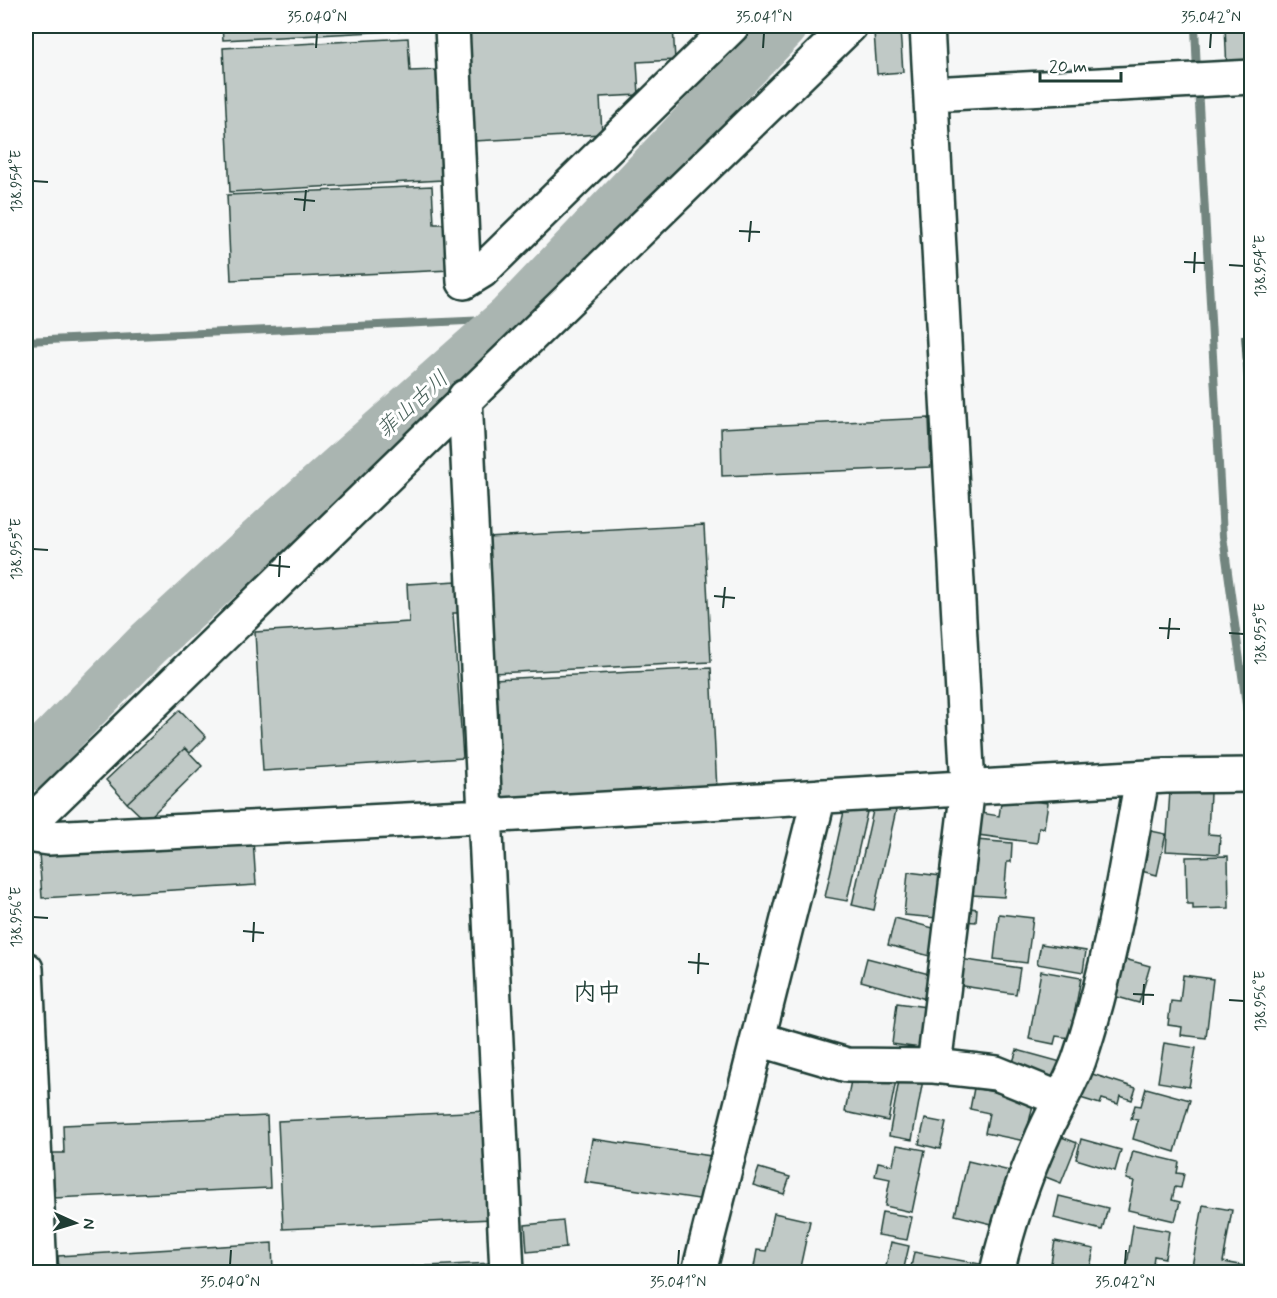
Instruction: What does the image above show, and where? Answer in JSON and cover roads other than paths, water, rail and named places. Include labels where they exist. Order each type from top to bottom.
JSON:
[{"type":"street","points":[[452,26],[464,282],[482,271],[732,26]]},
{"type":"street","points":[[26,827],[850,26]]},
{"type":"street","points":[[927,26],[968,788],[934,1066]]},
{"type":"street","points":[[931,94],[1251,77]]},
{"type":"street","points":[[465,398],[507,1272]]},
{"type":"street","points":[[26,835],[48,838],[484,816],[1166,776],[1251,775]]},
{"type":"street","points":[[997,1272],[1023,1181],[1078,1061],[1096,1002],[1123,885],[1142,779]]},
{"type":"street","points":[[699,1272],[819,796]]},
{"type":"street","points":[[26,969],[40,1272]]},
{"type":"street","points":[[758,1039],[847,1065],[934,1066],[996,1073],[1060,1099]]},
{"type":"waterway","name":"菲山古川","points":[[26,768],[149,643],[286,517],[509,319],[784,26]]},
{"type":"waterway","points":[[1195,26],[1197,73]]},
{"type":"waterway","points":[[1198,86],[1223,536],[1252,758]]},
{"type":"waterway","points":[[26,341],[509,319]]},
{"type":"district","name":"内中","points":[[597,993]]}]
